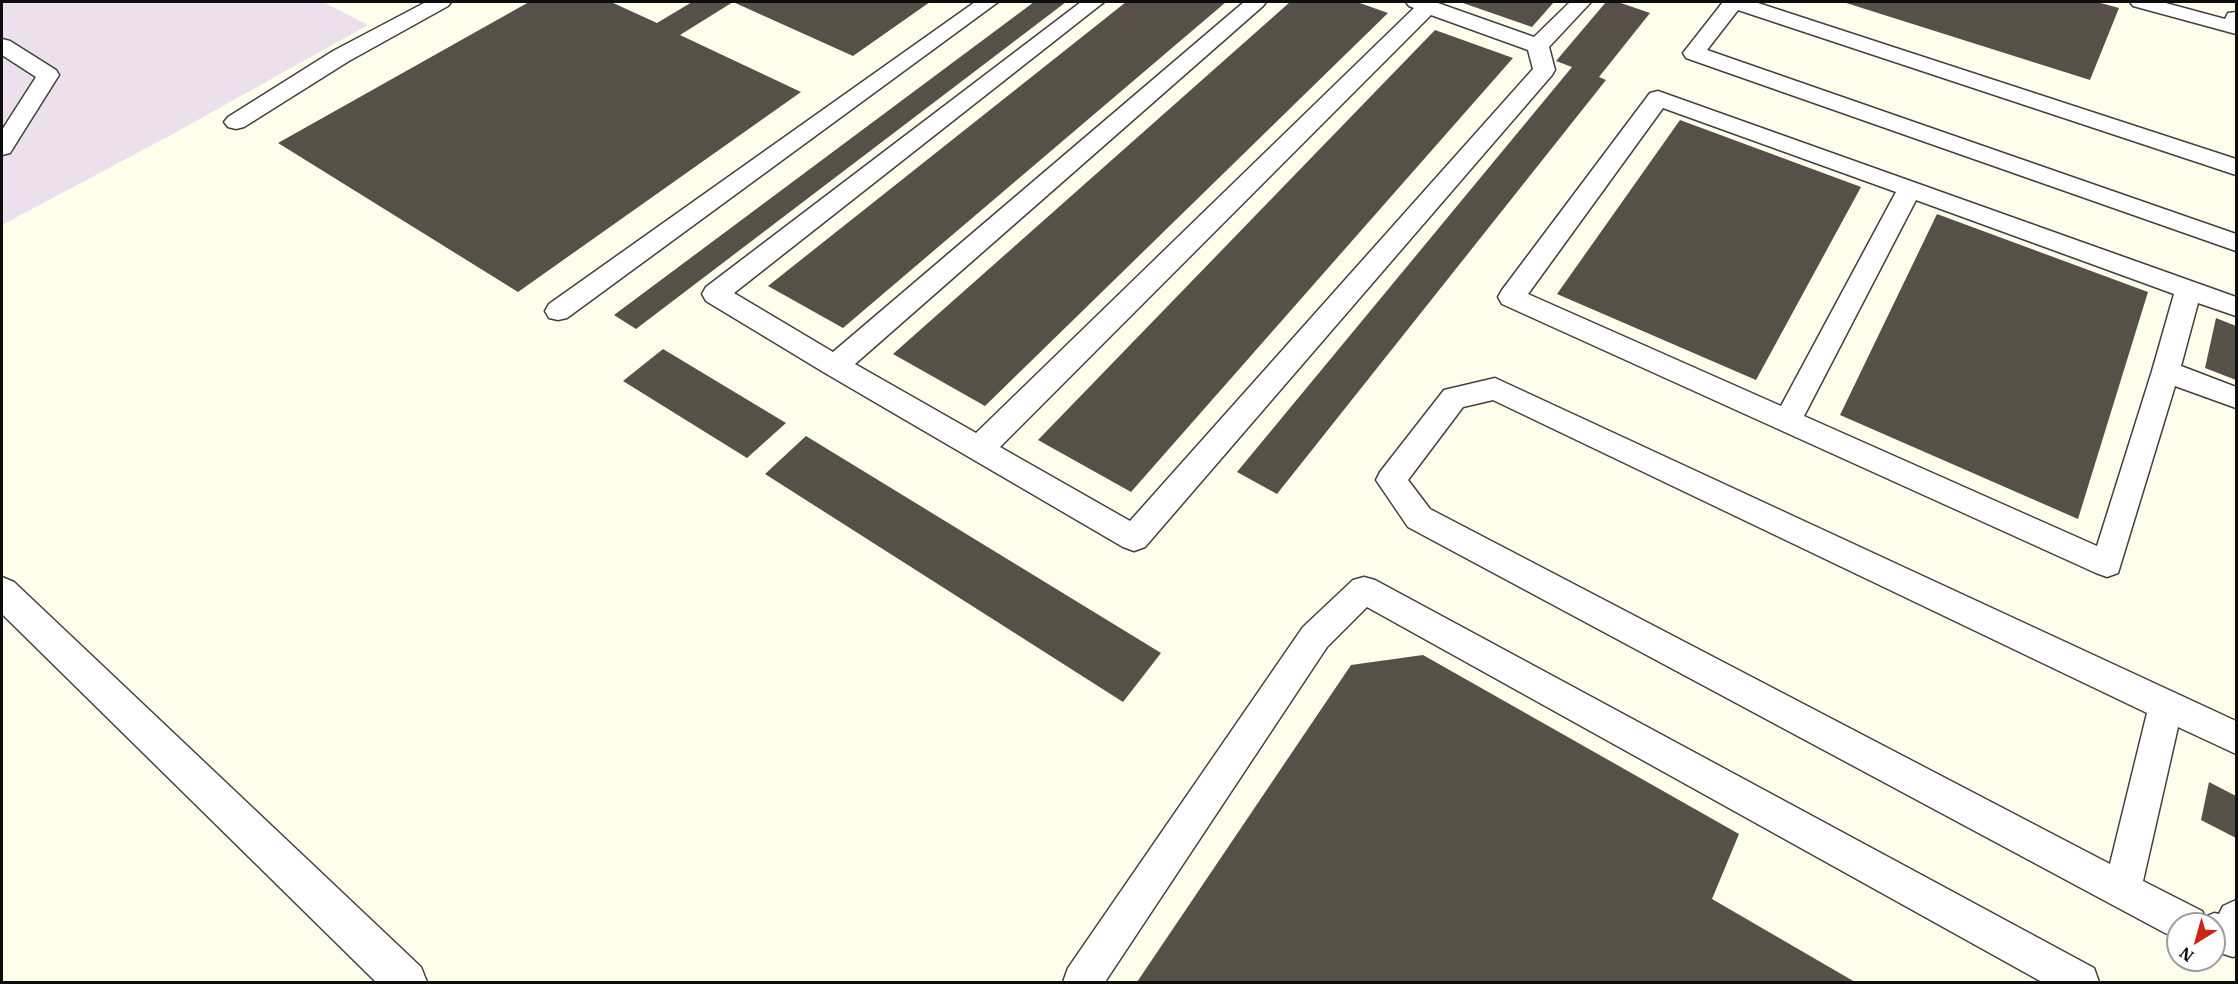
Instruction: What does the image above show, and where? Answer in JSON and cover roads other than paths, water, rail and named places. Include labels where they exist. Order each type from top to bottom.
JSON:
[{"type":"street","points":[[2,592],[406,982]]},
{"type":"lane","points":[[236,122],[341,56],[441,2]]},
{"type":"lane","points":[[558,310],[988,2]]},
{"type":"lane","points":[[1094,2],[715,294],[835,366],[1134,538],[1544,70],[1538,46]]},
{"type":"lane","points":[[835,366],[1256,2]]},
{"type":"lane","points":[[1538,46],[1581,2]]},
{"type":"lane","points":[[2236,167],[1734,2],[1694,53],[2236,243]]},
{"type":"lane","points":[[2140,2],[2234,28],[2236,18]]},
{"type":"lane","points":[[979,449],[1422,4],[1538,46]]},
{"type":"lane","points":[[2,46],[48,75],[2,148]]},
{"type":"lane","points":[[2187,289],[2166,371],[2107,564],[1511,297],[1658,98],[2187,289],[2236,307]]},
{"type":"lane","points":[[1787,421],[1910,189]]},
{"type":"lane","points":[[2166,371],[2236,398]]},
{"type":"lane","points":[[2166,913],[1419,518],[1390,480],[1454,398],[1496,389],[2236,738]]},
{"type":"lane","points":[[1082,982],[1315,637],[1364,590],[2080,982]]},
{"type":"lane","points":[[2122,891],[2166,705]]}]
